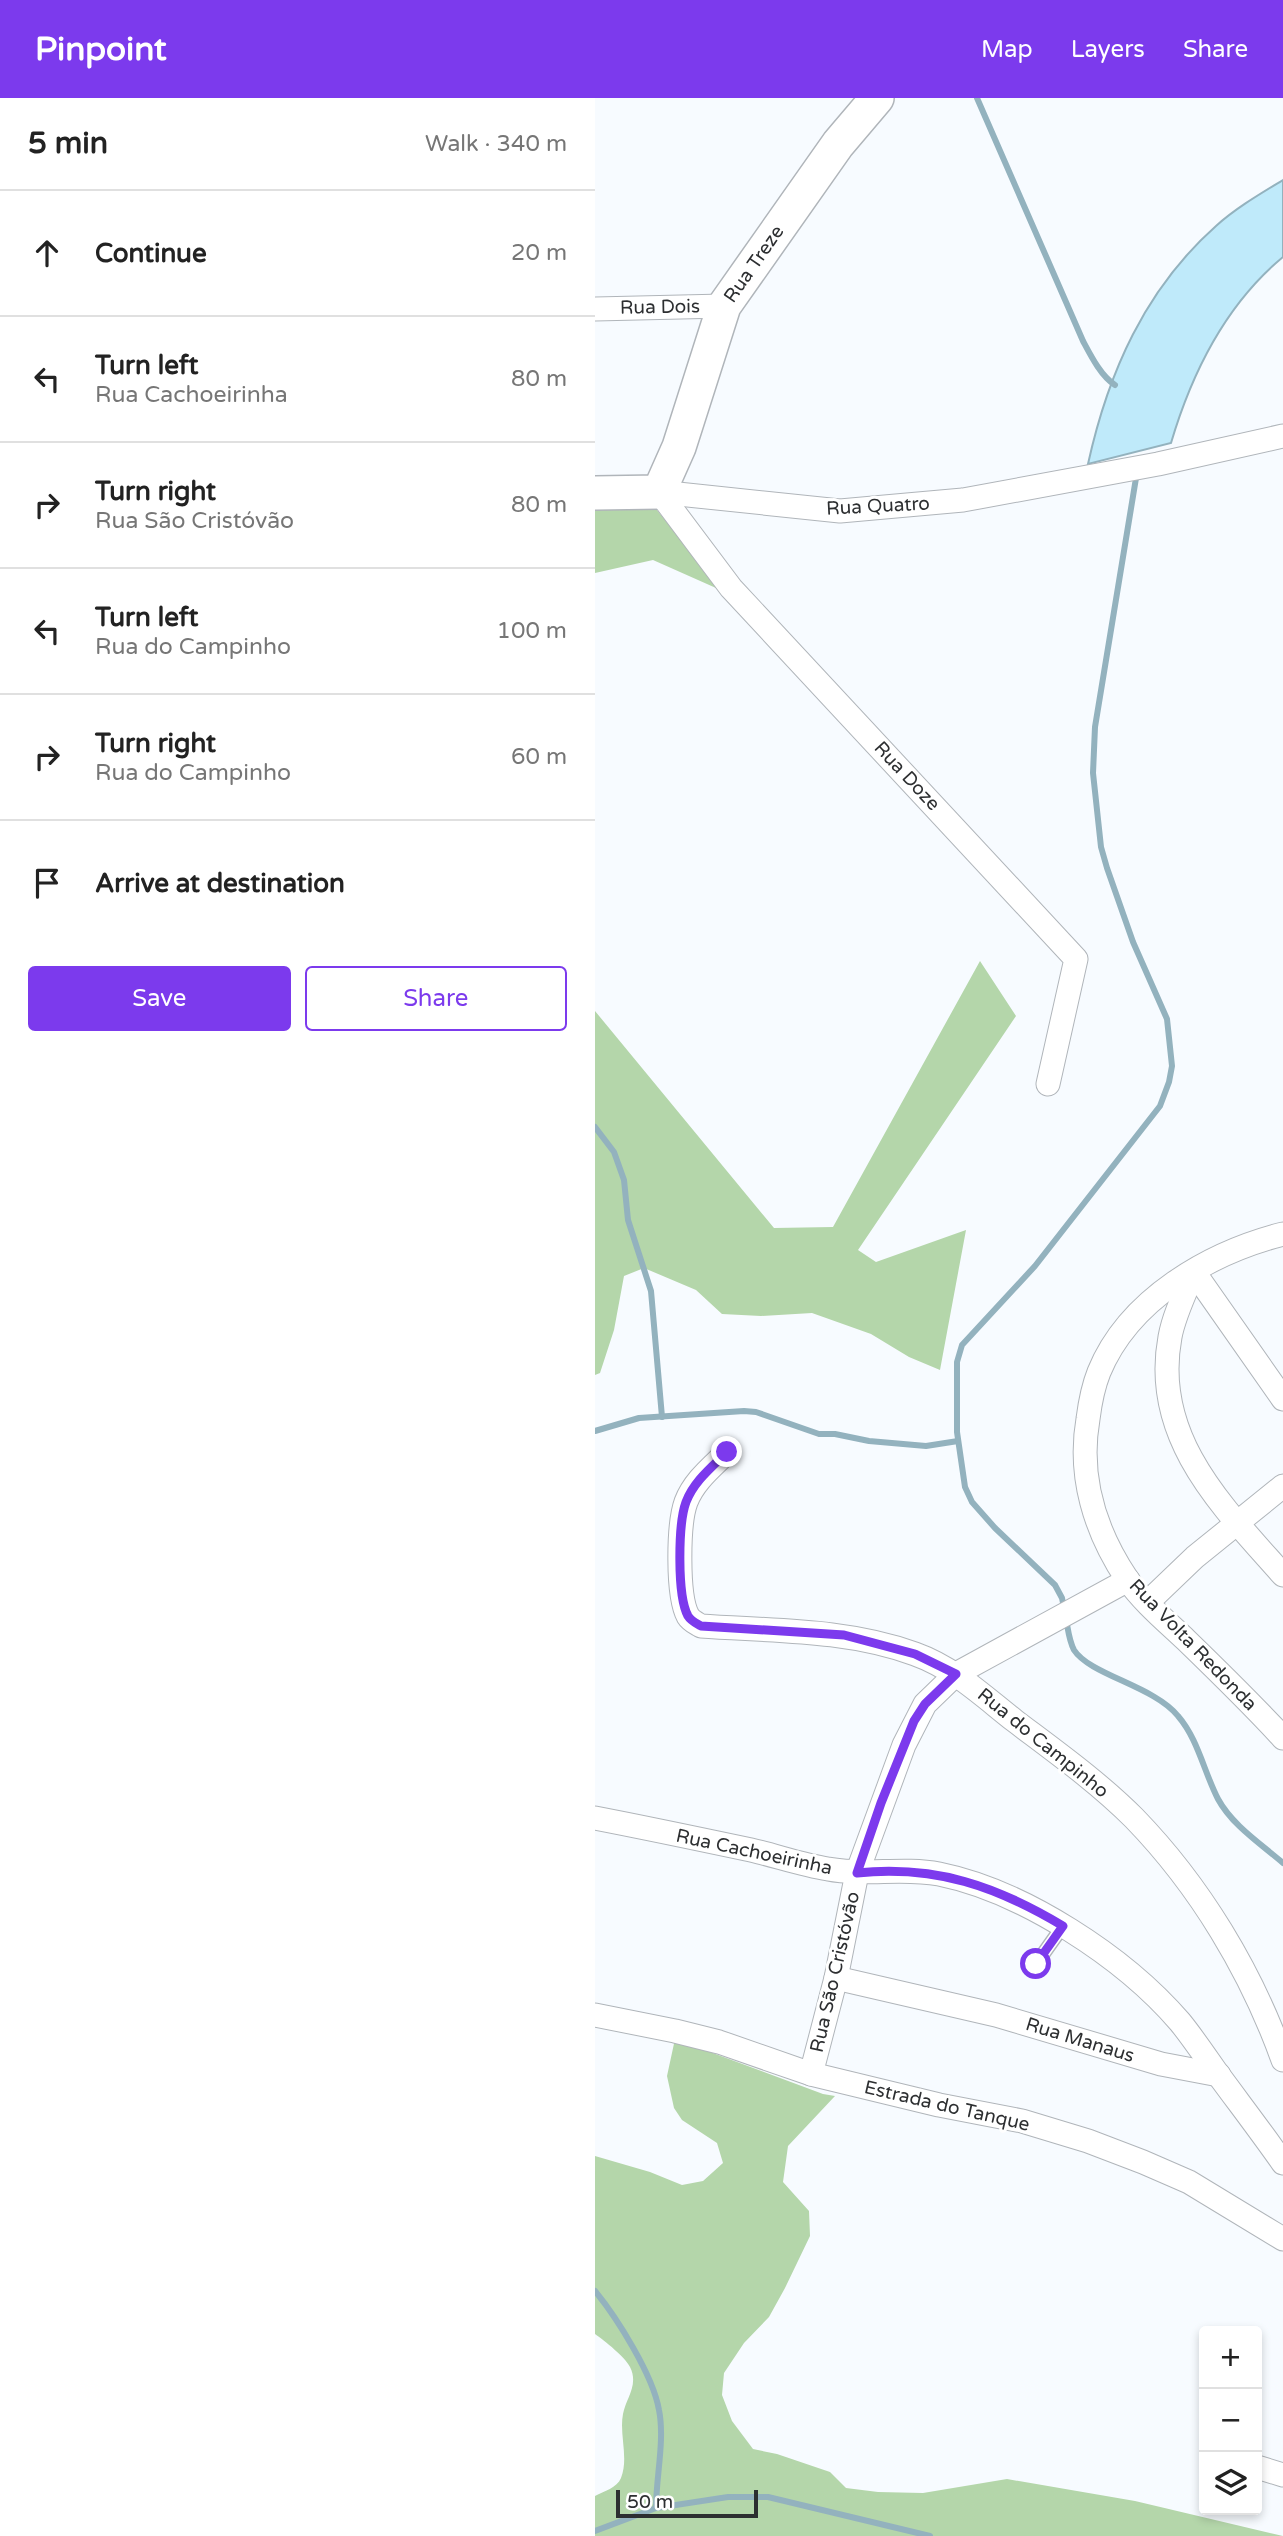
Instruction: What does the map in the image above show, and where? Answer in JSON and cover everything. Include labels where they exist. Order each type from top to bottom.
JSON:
[{"type":"street","name":"Rua Treze","points":[[659,492],[679,447],[724,306],[838,145],[877,98]]},
{"type":"street","name":"Rua Dois","points":[[595,309],[724,306]]},
{"type":"street","name":"Rua Quatro","points":[[595,493],[659,492],[840,511],[963,500],[1158,464],[1283,436]]},
{"type":"street","name":"Rua Doze","points":[[659,492],[731,588],[1076,959],[1048,1084]]},
{"type":"street","name":"Rua Volta Redonda","points":[[1283,1234],[1225,1254],[1169,1287],[1145,1307],[1122,1332],[1098,1373],[1085,1434],[1085,1468],[1094,1517],[1128,1580],[1147,1602],[1247,1698],[1283,1738]]},
{"type":"street","points":[[1194,1272],[1283,1399]]},
{"type":"street","points":[[1194,1272],[1170,1337],[1168,1369],[1175,1424],[1201,1478],[1283,1575]]},
{"type":"street","name":"Rua do Campinho","points":[[727,1452],[699,1479],[686,1503],[679,1552],[685,1609],[689,1619],[701,1626],[844,1635],[915,1654],[956,1674],[1077,1767],[1134,1818],[1197,1896],[1239,1961],[1283,2060]]},
{"type":"street","points":[[1147,1602],[1236,1522],[1283,1486]]},
{"type":"street","name":"Rua São Cristóvão","points":[[811,2074],[836,1978],[857,1873],[881,1803],[914,1721],[925,1704],[956,1674],[1128,1580]]},
{"type":"street","name":"Rua Cachoeirinha","points":[[595,1818],[827,1869],[857,1873],[923,1873],[969,1882],[1025,1904],[1063,1926],[1150,1992],[1180,2022],[1219,2076]]},
{"type":"street","name":"Rua Manaus","points":[[836,1978],[996,2015],[1161,2064],[1219,2076]]},
{"type":"street","name":"Estrada do Tanque","points":[[595,2015],[719,2042],[811,2074],[939,2105],[1021,2121],[1088,2141],[1143,2161],[1189,2182],[1283,2239]]},
{"type":"street","points":[[1219,2076],[1283,2161]]},
{"type":"street","points":[[1262,2469],[1283,2475]]},
{"type":"lane","points":[[1036,1964],[1063,1926]]},
{"type":"green space","points":[[595,502],[651,503],[725,592],[653,560],[595,573]]},
{"type":"green space","points":[[980,961],[1016,1016],[858,1250],[876,1262],[966,1230],[940,1370],[909,1357],[871,1334],[812,1313],[761,1316],[722,1314],[696,1290],[644,1268],[624,1276],[614,1330],[600,1373],[595,1375],[595,1011],[774,1228],[833,1227]]},
{"type":"green space","points":[[675,2039],[823,2094],[835,2096],[788,2146],[783,2182],[809,2211],[810,2236],[769,2317],[744,2343],[724,2373],[722,2395],[732,2421],[753,2449],[830,2472],[846,2488],[923,2493],[1007,2479],[1135,2501],[1283,2536],[595,2536],[595,2496],[617,2484],[623,2470],[622,2422],[633,2380],[630,2367],[624,2359],[595,2334],[595,2156],[650,2172],[682,2185],[703,2181],[723,2163],[717,2143],[682,2120],[674,2108],[667,2076]]},
{"type":"water","points":[[1283,180],[1283,257],[1244,296],[1213,341],[1189,391],[1171,443],[1088,464],[1106,397],[1119,365],[1133,334],[1169,277],[1216,226]]},
{"type":"waterway","points":[[977,98],[1083,341],[1101,371],[1115,385]]},
{"type":"waterway","points":[[1064,1608],[1055,1585],[995,1528],[972,1502],[965,1487],[957,1432],[957,1362],[962,1345],[1035,1266],[1160,1106],[1169,1082],[1172,1066],[1167,1019],[1133,942],[1107,868],[1101,847],[1093,773],[1095,727],[1137,472]]},
{"type":"waterway","points":[[595,1127],[614,1152],[624,1180],[628,1220],[651,1291],[662,1417]]},
{"type":"waterway","points":[[595,1431],[639,1418],[744,1411],[756,1412],[819,1434],[926,1446],[958,1441]]},
{"type":"waterway","points":[[1066,1619],[1072,1646],[1082,1659],[1154,1697],[1178,1716],[1191,1735],[1213,1789],[1224,1808],[1247,1834],[1283,1863]]},
{"type":"waterway","points":[[595,2291],[633,2348],[650,2380],[659,2410],[661,2434],[656,2508]]},
{"type":"waterway","points":[[595,2531],[656,2508],[728,2497],[768,2497],[930,2536]]},
{"type":"route","points":[[727,1452],[699,1479],[686,1503],[679,1552],[685,1609],[689,1619],[701,1626],[844,1635],[915,1654],[956,1674],[925,1704],[914,1721],[881,1803],[857,1873],[880,1871],[936,1874],[969,1882],[1025,1904],[1063,1926],[1036,1964]]}]
